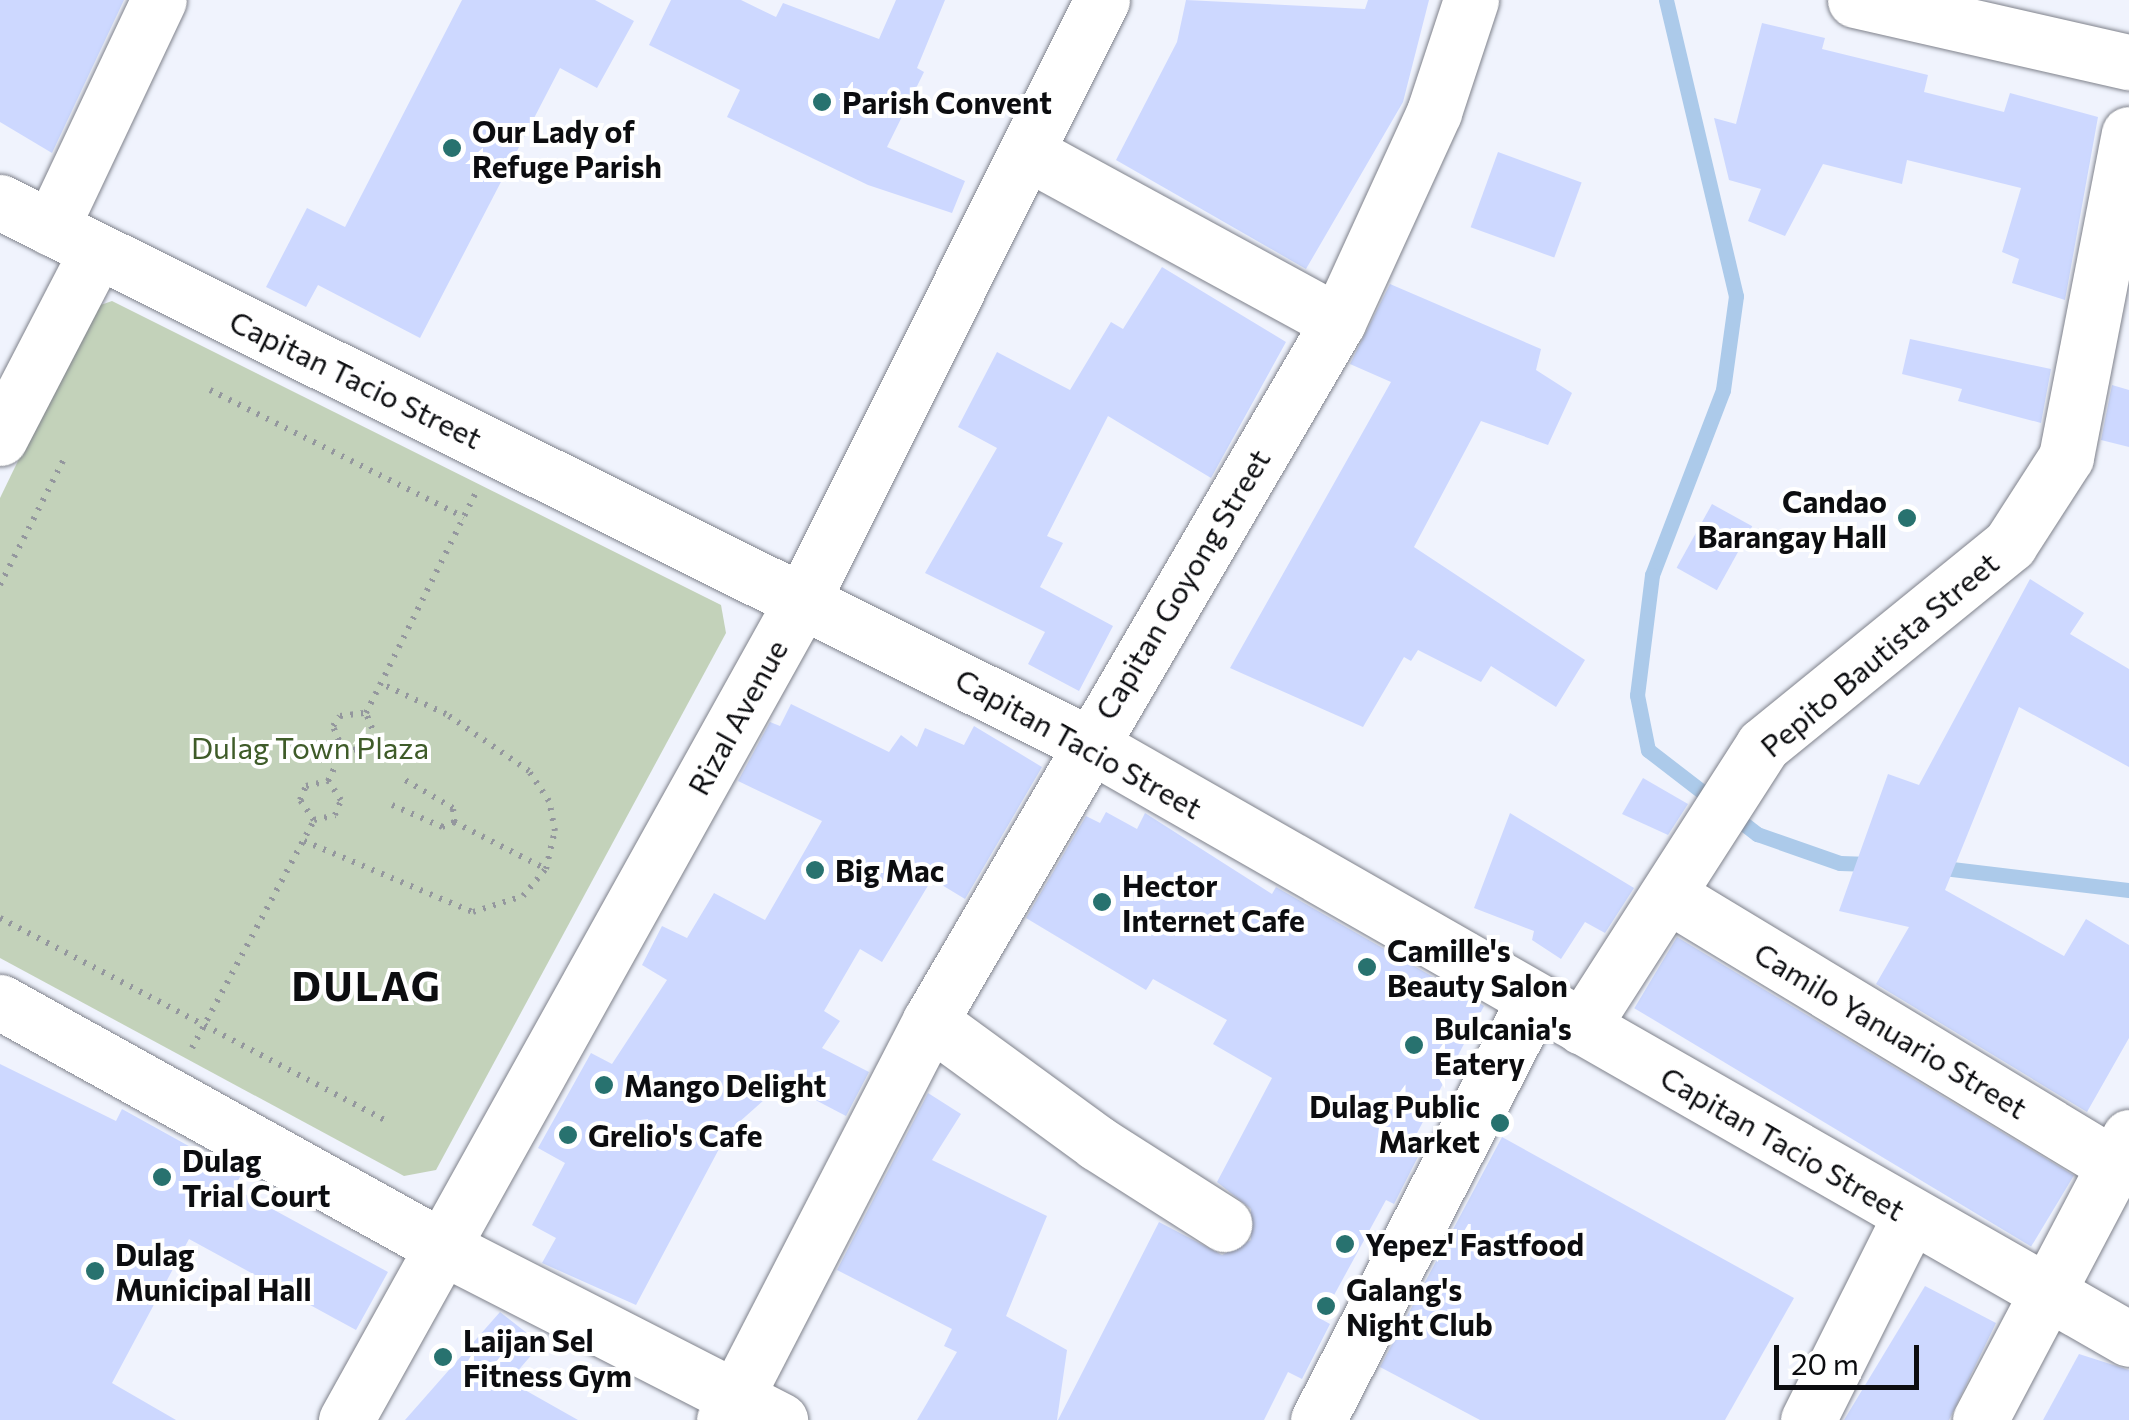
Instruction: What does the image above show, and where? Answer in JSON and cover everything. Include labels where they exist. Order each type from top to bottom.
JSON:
[{"type":"street","points":[[0,438],[159,0]]},
{"type":"street","name":"Rizal Avenue","points":[[346,1420],[804,597],[1102,0]]},
{"type":"street","name":"Capitan Goyong Street","points":[[747,1412],[930,1021],[1086,743],[1338,322],[1434,112],[1471,0]]},
{"type":"street","points":[[1855,0],[2129,62]]},
{"type":"street","name":"Pepito Bautista Street","points":[[1582,1027],[1764,745],[2010,544],[2066,457],[2129,134]]},
{"type":"street","points":[[1028,153],[1338,322]]},
{"type":"street","name":"Capitan Tacio Street","points":[[0,202],[804,597],[1086,743],[2129,1339]]},
{"type":"street","name":"Camilo Yanuario Street","points":[[1681,874],[2121,1151]]},
{"type":"street","points":[[1318,1420],[1534,1000]]},
{"type":"street","points":[[0,1002],[747,1412]]},
{"type":"street","points":[[930,1021],[1097,1143],[1224,1224]]},
{"type":"street","points":[[1980,1420],[2121,1151]]},
{"type":"street","points":[[1808,1420],[1910,1216]]},
{"type":"path","points":[[210,390],[464,517]]},
{"type":"path","points":[[366,713],[498,448]]},
{"type":"path","points":[[0,585],[64,459]]},
{"type":"path","points":[[304,841],[473,912],[524,896],[546,869],[555,831],[549,801],[529,771],[446,714],[382,684]]},
{"type":"path","points":[[343,750],[369,749],[376,738],[366,713]]},
{"type":"path","points":[[328,782],[343,750],[333,726],[340,716],[366,713]]},
{"type":"path","points":[[405,780],[453,808],[454,822]]},
{"type":"path","points":[[314,820],[335,815],[342,800],[328,782]]},
{"type":"path","points":[[314,820],[300,800],[306,786],[328,782]]},
{"type":"path","points":[[392,805],[442,828],[454,822]]},
{"type":"path","points":[[167,1092],[314,820]]},
{"type":"path","points":[[454,822],[546,869]]},
{"type":"path","points":[[0,918],[388,1122]]},
{"type":"green space","name":"Dulag Town Plaza","points":[[112,301],[721,605],[726,633],[436,1170],[404,1176],[0,958],[0,498],[92,308]]},
{"type":"building","points":[[0,0],[124,0],[52,153],[0,122]]},
{"type":"building","name":"Our Lady of Refuge Parish","points":[[462,0],[595,0],[634,21],[597,88],[560,68],[420,338],[318,285],[306,307],[266,287],[307,208],[345,227]]},
{"type":"building","name":"Parish Convent","points":[[671,0],[741,0],[776,17],[783,3],[879,39],[896,0],[945,0],[917,68],[924,72],[887,147],[965,181],[952,213],[868,185],[727,117],[740,90],[649,45]]},
{"type":"building","points":[[1186,0],[1365,9],[1368,0],[1429,0],[1403,102],[1306,269],[1116,160],[1177,42]]},
{"type":"building","points":[[1762,23],[1825,38],[1822,49],[1928,75],[1924,92],[2004,112],[2010,93],[2098,117],[2065,300],[2012,283],[2019,259],[2002,252],[2021,188],[1907,160],[1902,184],[1823,164],[1785,236],[1748,221],[1761,189],[1729,180],[1714,118],[1736,124]]},
{"type":"building","points":[[1498,152],[1582,182],[1554,258],[1471,227]]},
{"type":"building","points":[[1162,267],[1286,342],[1211,478],[1108,416],[1047,536],[1063,543],[1040,587],[1113,626],[1079,691],[1028,664],[1045,632],[925,573],[997,448],[958,427],[997,352],[1070,390],[1111,322],[1123,329]]},
{"type":"building","points":[[1390,284],[1541,349],[1536,370],[1572,393],[1548,445],[1481,421],[1414,547],[1585,660],[1556,707],[1491,666],[1481,682],[1418,650],[1411,661],[1404,657],[1363,727],[1230,668],[1391,382],[1350,364]]},
{"type":"building","points":[[1910,339],[2051,369],[2041,423],[1958,401],[1962,389],[1902,374]]},
{"type":"building","points":[[2112,385],[2129,390],[2129,447],[2101,440]]},
{"type":"building","points":[[1712,504],[1752,526],[1717,590],[1677,568]]},
{"type":"building","points":[[2030,579],[2084,613],[2070,634],[2129,669],[2129,767],[2019,707],[1945,890],[2064,956],[2086,919],[2129,945],[2129,1038],[2087,1112],[1876,984],[1909,927],[1839,911],[1888,774],[1919,785]]},
{"type":"building","points":[[791,704],[889,752],[901,735],[917,747],[925,728],[964,745],[974,726],[1042,767],[965,899],[932,879],[882,962],[860,949],[824,1011],[840,1021],[822,1048],[869,1072],[846,1116],[783,1083],[728,1132],[636,1305],[542,1263],[556,1238],[532,1225],[565,1163],[538,1148],[591,1053],[612,1064],[667,980],[642,965],[662,926],[687,938],[714,893],[765,920],[822,821],[738,781],[770,722],[780,726]]},
{"type":"building","points":[[1643,778],[1688,804],[1668,835],[1622,814]]},
{"type":"building","points":[[1106,812],[1137,829],[1145,813],[1272,894],[1276,887],[1484,1006],[1416,1135],[1426,1141],[1394,1204],[1386,1200],[1321,1319],[1330,1324],[1302,1379],[1288,1372],[1264,1420],[1058,1420],[1159,1222],[1222,1255],[1251,1240],[1251,1209],[1217,1182],[1272,1078],[1213,1044],[1227,1020],[1153,979],[1146,990],[1026,918],[1086,816],[1100,823]]},
{"type":"building","points":[[1510,813],[1634,888],[1605,933],[1585,922],[1561,959],[1532,940],[1534,931],[1474,908]]},
{"type":"building","points":[[1677,937],[2074,1175],[2031,1247],[1634,1008]]},
{"type":"building","points":[[0,1064],[116,1121],[122,1109],[241,1175],[234,1188],[388,1272],[356,1330],[189,1239],[112,1383],[176,1420],[0,1420]]},
{"type":"building","points":[[928,1093],[961,1114],[932,1160],[1047,1216],[1006,1316],[1067,1350],[1057,1420],[917,1420],[957,1352],[944,1346],[952,1329],[837,1270]]},
{"type":"building","points":[[1502,1137],[1794,1298],[1725,1420],[1480,1420],[1380,1367]]},
{"type":"building","points":[[1925,1286],[1996,1323],[1949,1420],[1844,1420]]},
{"type":"building","points":[[500,1312],[541,1344],[509,1381],[578,1420],[405,1420]]},
{"type":"building","points":[[2079,1354],[2129,1370],[2129,1420],[2043,1420]]},
{"type":"waterway","points":[[1666,0],[1736,296],[1723,390],[1652,575],[1637,695],[1648,750],[1757,834],[1840,863],[1877,864]]},
{"type":"waterway","points":[[1935,867],[2129,890]]},
{"type":"place","name":"Parish Convent","points":[[822,102]]},
{"type":"place","name":"Our Lady of Refuge Parish","points":[[452,148]]},
{"type":"place","name":"Candao Barangay Hall","points":[[1907,518]]},
{"type":"place","name":"Big Mac","points":[[815,870]]},
{"type":"place","name":"Hector Internet Cafe","points":[[1102,902]]},
{"type":"place","name":"Camille's Beauty Salon","points":[[1367,967]]},
{"type":"place","name":"Bulcania's Eatery","points":[[1414,1045]]},
{"type":"place","name":"Mango Delight","points":[[604,1085]]},
{"type":"place","name":"Dulag Public Market","points":[[1500,1123]]},
{"type":"place","name":"Grelio's Cafe","points":[[568,1135]]},
{"type":"place","name":"Dulag Trial Court","points":[[162,1177]]},
{"type":"place","name":"Yepez' Fastfood","points":[[1345,1244]]},
{"type":"place","name":"Dulag Municipal Hall","points":[[95,1271]]},
{"type":"place","name":"Galang's Night Club","points":[[1326,1306]]},
{"type":"place","name":"Laijan Sel Fitness Gym","points":[[443,1357]]},
{"type":"district","name":"DULAG","points":[[367,985]]}]
